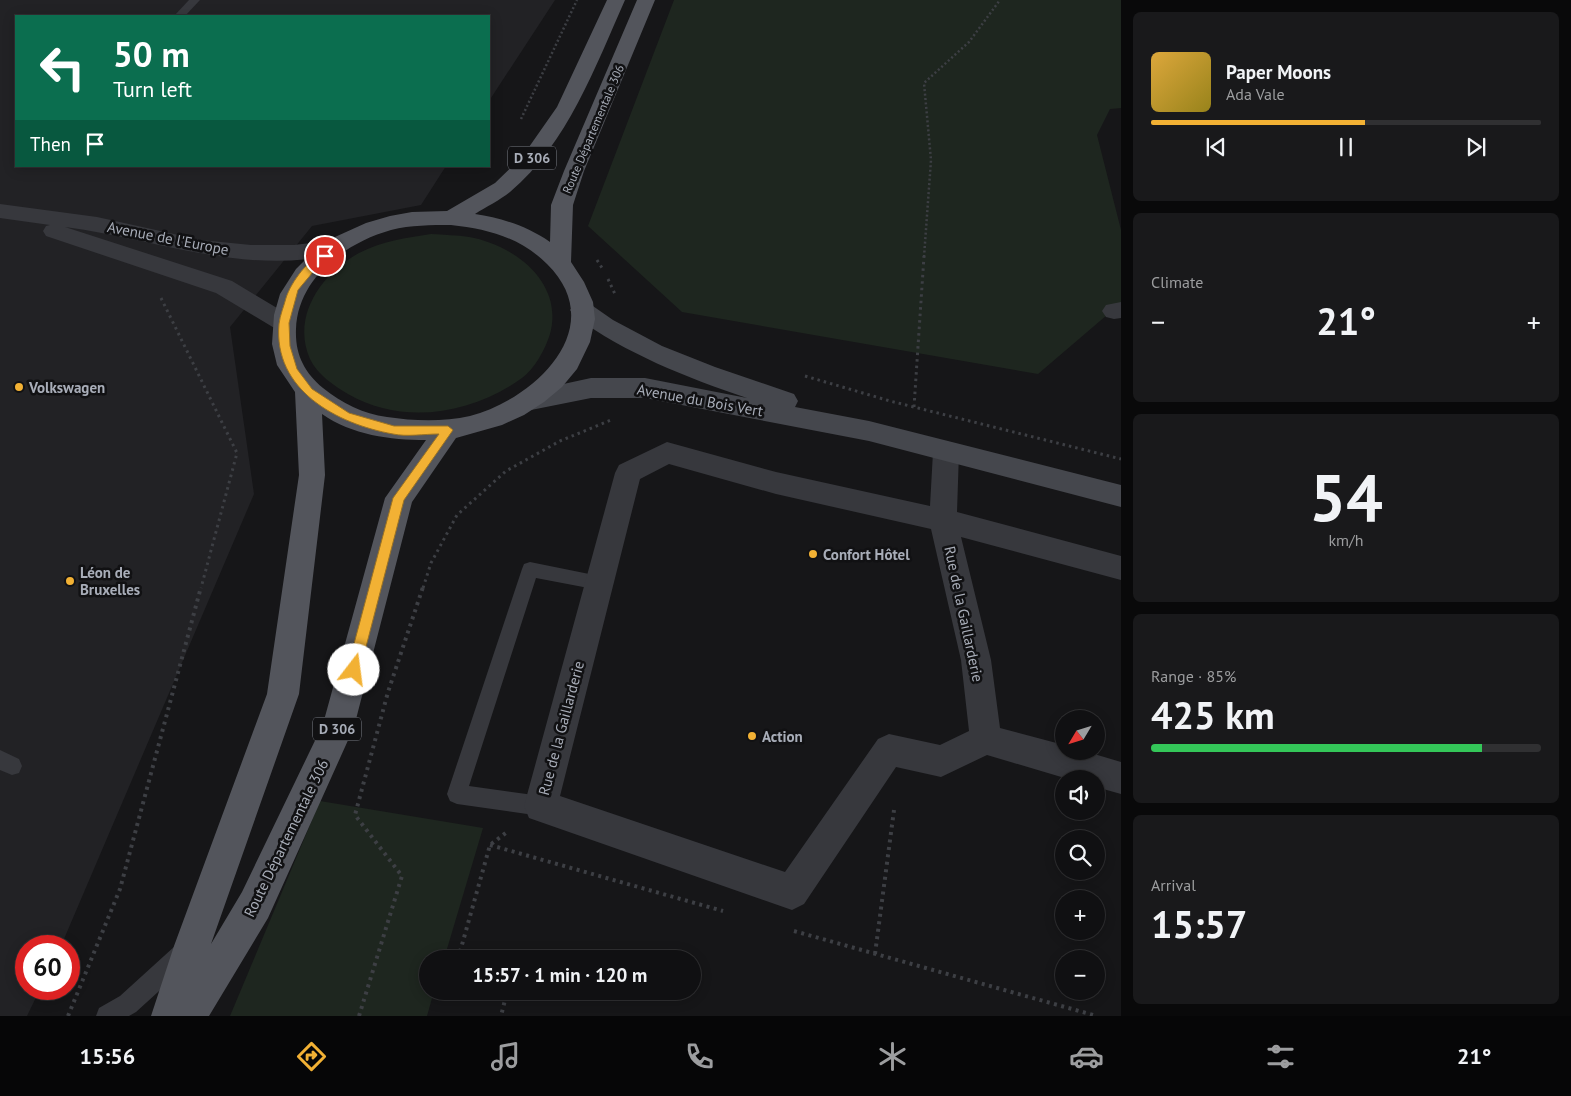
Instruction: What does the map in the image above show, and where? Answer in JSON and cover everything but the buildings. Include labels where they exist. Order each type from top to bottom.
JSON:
[{"type":"main road","name":"D 306","points":[[451,218],[502,188],[529,162],[567,107],[616,0]]},
{"type":"main road","name":"Route Départementale 306","points":[[560,262],[562,206],[574,171],[646,0]]},
{"type":"main road","points":[[451,218],[477,219],[511,229],[540,244],[560,262],[577,287],[583,320],[576,349],[558,376],[531,400],[492,419],[448,430],[394,430],[346,416],[308,392],[292,370],[284,346],[284,323],[294,289],[314,264],[336,247],[372,229],[397,222],[451,218]]},
{"type":"main road","points":[[170,1016],[192,946],[283,694],[312,475],[308,392]]},
{"type":"main road","name":"Route Départementale 306","points":[[188,1016],[255,905],[338,727],[399,498],[448,430]]},
{"type":"street","name":"Avenue de l'Europe","points":[[0,212],[97,224],[201,247],[251,253],[294,253],[336,247]]},
{"type":"street","name":"Avenue de l'Europe","points":[[0,212],[224,287],[284,323]]},
{"type":"street","name":"Avenue du Bois Vert","points":[[582,310],[609,330],[696,370],[869,431],[1121,496]]},
{"type":"street","name":"Avenue du Bois Vert","points":[[531,400],[591,388],[645,388],[869,431]]},
{"type":"street","name":"Rue de la Gaillarderie","points":[[946,452],[943,520],[976,660],[986,739]]},
{"type":"street","name":"Rue de la Gaillarderie","points":[[901,752],[889,750],[792,892],[541,806],[628,474],[667,453],[776,483],[943,520],[1121,568]]},
{"type":"street","points":[[901,752],[941,762],[986,739],[1121,778]]},
{"type":"lane","points":[[180,15],[196,0]]},
{"type":"lane","points":[[541,806],[457,794],[530,569],[600,583]]},
{"type":"lane","points":[[106,1016],[128,1004],[192,946]]},
{"type":"path","points":[[521,119],[578,0]]},
{"type":"path","points":[[914,407],[931,160],[924,83],[969,42],[1000,0]]},
{"type":"path","points":[[595,257],[601,264],[615,295]]},
{"type":"path","points":[[68,1016],[120,889],[237,453],[159,293]]},
{"type":"path","points":[[798,374],[914,407],[1121,459]]},
{"type":"path","points":[[359,1016],[402,876],[355,815],[388,692],[431,563],[457,515],[506,471],[560,441],[613,419]]},
{"type":"path","points":[[875,954],[901,752]]},
{"type":"path","points":[[461,950],[490,845],[541,806]]},
{"type":"path","points":[[501,1016],[505,1000]]},
{"type":"shaded area","points":[[0,0],[555,0],[490,99],[490,15],[15,15],[15,167],[445,167],[421,205],[312,226],[230,327],[254,494],[66,935],[15,935],[15,1000],[35,1000],[27,1016],[0,1016]]},
{"type":"shaded area","points":[[674,0],[1121,0],[1121,108],[1110,109],[1097,135],[1121,230],[1121,303],[1038,374],[682,312],[588,226]]},
{"type":"shaded area","points":[[431,234],[464,236],[486,241],[503,248],[532,269],[543,283],[550,298],[552,316],[548,340],[539,358],[527,374],[502,390],[481,400],[437,412],[391,410],[369,404],[337,387],[321,375],[313,364],[305,343],[304,327],[307,312],[322,284],[333,272],[359,253],[385,243]]},
{"type":"shaded area","points":[[320,801],[483,828],[447,950],[419,950],[419,1000],[431,1000],[427,1016],[230,1016]]},
{"type":"place","name":"Volkswagen","points":[[19,387]]},
{"type":"place","name":"Confort Hôtel","points":[[813,554]]},
{"type":"place","name":"Léon de Bruxelles","points":[[70,581]]},
{"type":"place","name":"Action","points":[[752,736]]},
{"type":"route","points":[[325,256],[314,264],[294,289],[284,323],[284,346],[292,370],[308,392],[346,416],[394,430],[448,430],[399,498],[354,670]]}]
